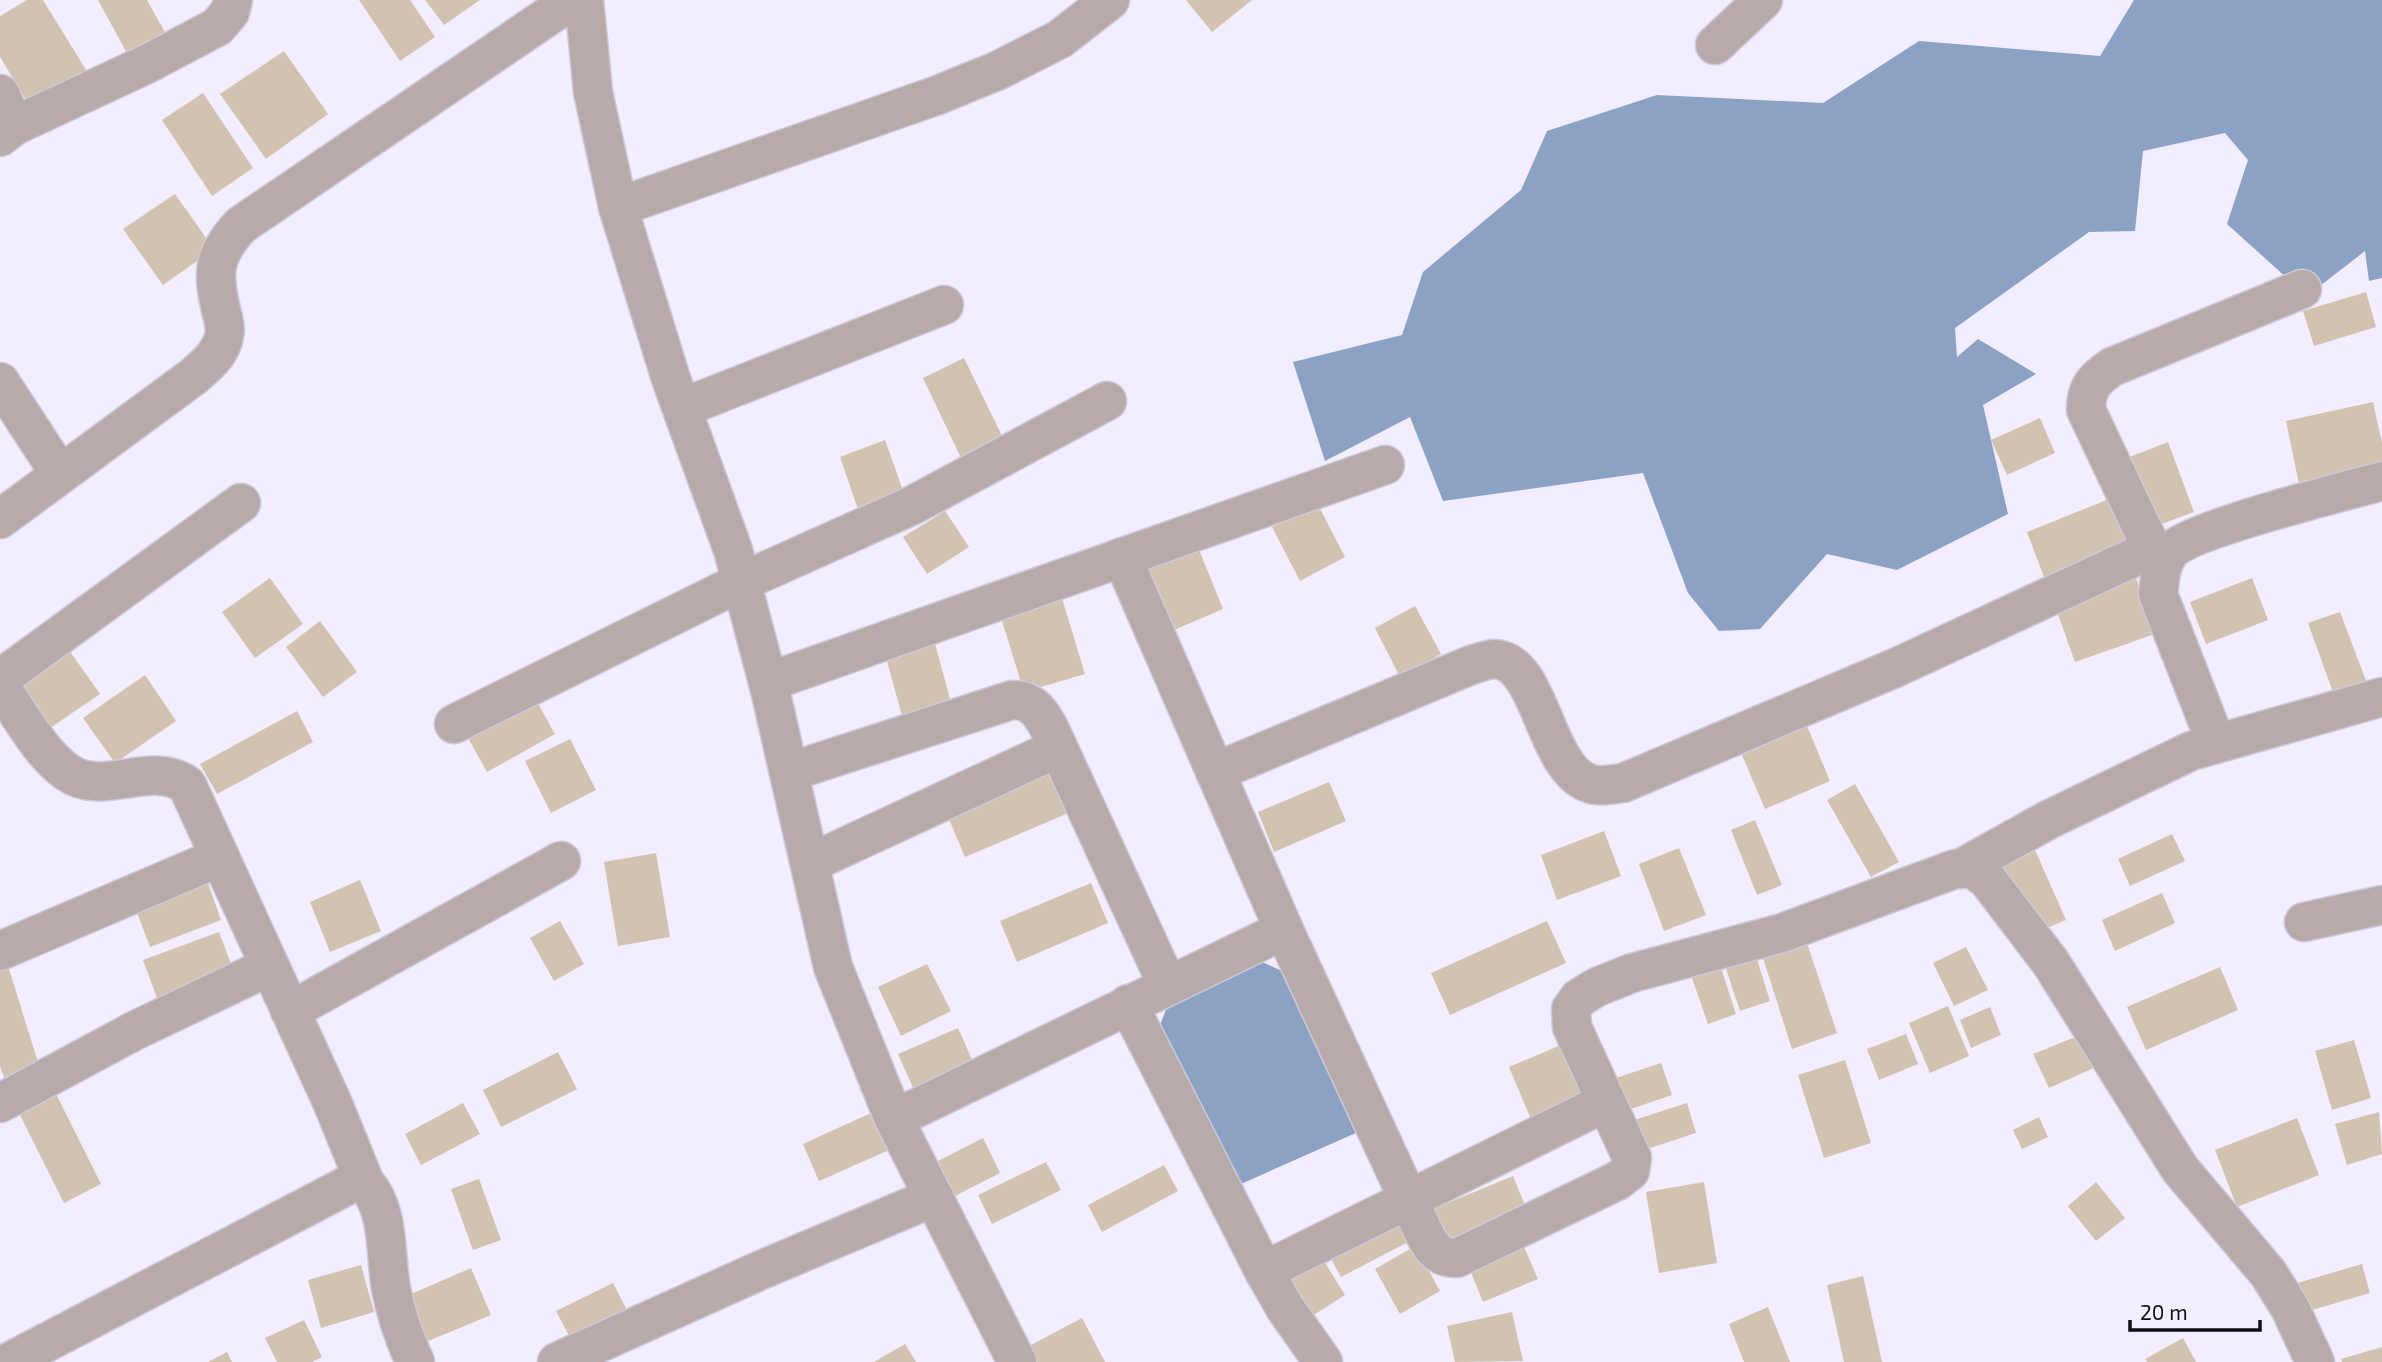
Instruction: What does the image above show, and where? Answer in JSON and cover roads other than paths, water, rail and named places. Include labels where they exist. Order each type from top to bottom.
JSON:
[{"type":"street","points":[[5,119],[147,64],[217,27],[230,12],[233,0]]},
{"type":"street","points":[[0,519],[194,376],[214,357],[226,329],[215,285],[216,262],[225,243],[241,225],[572,0]]},
{"type":"street","points":[[584,0],[593,92],[618,207],[741,582],[768,682],[833,967],[894,1119],[1017,1362]]},
{"type":"street","points":[[618,207],[938,95],[999,70],[1060,39],[1110,0]]},
{"type":"street","points":[[1715,45],[1763,0]]},
{"type":"street","points":[[2216,743],[2158,594],[2156,559],[2086,410],[2086,393],[2096,378],[2112,367],[2302,289]]},
{"type":"street","points":[[682,408],[944,305]]},
{"type":"street","points":[[0,382],[60,474]]},
{"type":"street","points":[[454,724],[741,582],[913,505],[1107,401]]},
{"type":"street","points":[[768,682],[1385,465]]},
{"type":"street","points":[[1215,772],[1471,665],[1493,659],[1511,664],[1526,682],[1553,741],[1573,771],[1594,785],[1623,783],[2156,559],[2195,538],[2232,524],[2382,481]]},
{"type":"street","points":[[0,679],[241,503]]},
{"type":"street","points":[[1122,557],[1284,930],[1409,1202],[1433,1251],[1446,1258],[1457,1258],[1617,1181],[1630,1171],[1632,1158],[1572,1027],[1572,1009],[1579,998],[1597,987],[1632,973],[1782,933],[1928,878],[1960,869],[2048,820],[2157,765],[2216,743],[2382,697]]},
{"type":"street","points":[[0,686],[55,762],[68,773],[93,781],[163,775],[187,785],[333,1104],[365,1183],[372,1190],[379,1210],[398,1318],[415,1362]]},
{"type":"street","points":[[789,772],[1012,700],[1026,700],[1037,709],[1058,748],[1167,984]]},
{"type":"street","points":[[810,863],[1058,748]]},
{"type":"street","points":[[0,951],[220,857]]},
{"type":"street","points":[[290,1011],[561,861]]},
{"type":"street","points":[[1960,869],[1973,869],[1987,879],[2050,963],[2180,1169],[2268,1273],[2290,1308],[2305,1359]]},
{"type":"street","points":[[2304,922],[2382,905]]},
{"type":"street","points":[[894,1119],[1167,984],[1284,930]]},
{"type":"street","points":[[0,1103],[125,1036],[268,967]]},
{"type":"street","points":[[1128,1004],[1264,1271],[1285,1308],[1323,1362]]},
{"type":"street","points":[[1264,1271],[1409,1202],[1606,1102]]},
{"type":"street","points":[[9,1362],[170,1280],[338,1189],[354,1182],[365,1183]]},
{"type":"street","points":[[557,1362],[761,1270],[934,1197]]},
{"type":"water","points":[[2134,0],[2382,0],[2382,278],[2369,281],[2365,251],[2307,296],[2227,224],[2248,160],[2225,133],[2143,151],[2135,231],[2089,232],[1955,328],[1957,357],[1978,339],[2036,374],[1983,405],[2008,514],[1897,570],[1827,554],[1760,629],[1719,631],[1688,593],[1643,473],[1443,501],[1410,417],[1325,461],[1293,362],[1402,335],[1423,272],[1521,190],[1547,131],[1657,95],[1823,103],[1919,41],[2100,56]]},
{"type":"water","points":[[1256,959],[1301,980],[1367,1128],[1241,1184],[1158,1031],[1171,996]]}]
